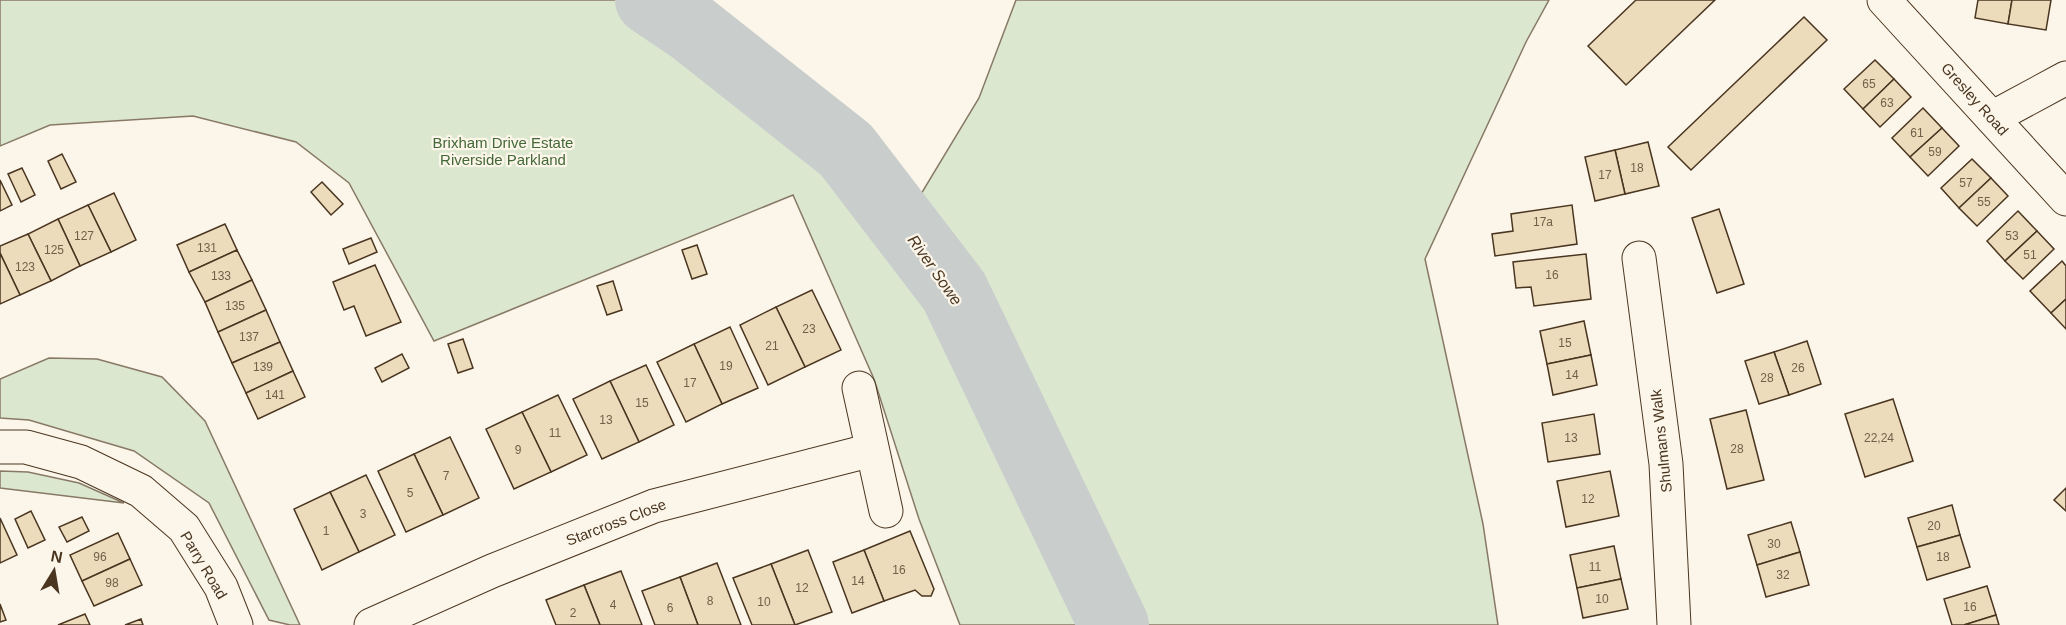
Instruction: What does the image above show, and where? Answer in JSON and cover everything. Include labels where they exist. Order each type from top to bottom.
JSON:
[{"type":"street","name":"Gresley Road","points":[[1884,0],[2066,199]]},
{"type":"street","points":[[1992,118],[2066,78]]},
{"type":"street","name":"Shulmans Walk","points":[[1639,258],[1666,464],[1674,625]]},
{"type":"street","points":[[859,388],[886,511]]},
{"type":"street","name":"Parry Road","points":[[0,447],[26,447],[81,462],[141,491],[184,528],[221,587],[236,625]]},
{"type":"street","name":"Starcross Close","points":[[371,625],[492,572],[654,506],[872,450]]},
{"type":"green space","name":"Brixham Drive Estate Riverside Parkland","points":[[0,0],[632,0],[661,17],[729,68],[835,167],[888,229],[953,328],[1067,567],[1087,625],[960,625],[919,519],[874,379],[793,195],[434,341],[349,183],[296,142],[193,116],[50,125],[0,146]]},
{"type":"green space","points":[[1016,0],[1549,0],[1526,42],[1425,259],[1483,524],[1498,625],[1148,625],[1039,405],[1001,343],[976,283],[918,199],[979,98]]},
{"type":"green space","points":[[49,358],[97,359],[162,377],[205,421],[300,625],[269,620],[209,503],[134,451],[29,420],[0,418],[0,379]]},
{"type":"green space","points":[[0,471],[28,472],[79,483],[124,503],[0,488]]},
{"type":"building","points":[[1636,0],[1715,0],[1626,85],[1588,46]]},
{"type":"building","points":[[1978,0],[2012,0],[2008,24],[1975,18]]},
{"type":"building","points":[[2012,0],[2051,0],[2046,30],[2008,24]]},
{"type":"building","points":[[1804,17],[1827,40],[1691,170],[1668,147]]},
{"type":"building","points":[[1875,60],[1894,79],[1863,109],[1844,89]]},
{"type":"building","points":[[1894,79],[1911,97],[1880,127],[1863,109]]},
{"type":"building","points":[[1923,108],[1942,128],[1910,157],[1892,138]]},
{"type":"building","points":[[1942,128],[1959,146],[1928,176],[1910,157]]},
{"type":"building","points":[[1648,142],[1659,186],[1625,194],[1615,150]]},
{"type":"building","points":[[1615,150],[1625,194],[1595,201],[1585,157]]},
{"type":"building","points":[[62,154],[76,182],[61,189],[48,161]]},
{"type":"building","points":[[1972,159],[1991,178],[1959,208],[1941,188]]},
{"type":"building","points":[[22,168],[35,195],[21,202],[8,174]]},
{"type":"building","points":[[1991,178],[2008,196],[1977,226],[1959,208]]},
{"type":"building","points":[[0,180],[12,205],[0,211]]},
{"type":"building","points":[[322,182],[343,204],[331,215],[311,192]]},
{"type":"building","points":[[114,193],[136,240],[111,252],[88,205]]},
{"type":"building","points":[[88,205],[111,252],[80,266],[58,219]]},
{"type":"building","points":[[1572,205],[1577,244],[1495,256],[1492,234],[1513,231],[1511,214]]},
{"type":"building","points":[[1719,209],[1744,284],[1717,293],[1692,218]]},
{"type":"building","points":[[2018,211],[2037,231],[2005,261],[1987,241]]},
{"type":"building","points":[[58,219],[80,266],[51,281],[28,234]]},
{"type":"building","points":[[225,224],[237,250],[189,272],[177,245]]},
{"type":"building","points":[[2037,231],[2054,249],[2023,279],[2005,261]]},
{"type":"building","points":[[28,234],[51,281],[20,295],[0,253],[0,246]]},
{"type":"building","points":[[371,238],[377,252],[349,264],[343,249]]},
{"type":"building","points":[[697,245],[707,274],[692,279],[682,250]]},
{"type":"building","points":[[237,250],[252,280],[205,302],[189,272]]},
{"type":"building","points":[[0,253],[20,295],[0,304]]},
{"type":"building","points":[[1586,254],[1591,299],[1534,306],[1531,287],[1516,288],[1513,262]]},
{"type":"building","points":[[2062,261],[2066,266],[2066,299],[2051,313],[2030,291]]},
{"type":"building","points":[[375,265],[401,322],[366,336],[354,306],[344,310],[333,282]]},
{"type":"building","points":[[252,280],[266,310],[218,332],[205,302]]},
{"type":"building","points":[[613,281],[622,310],[607,315],[597,286]]},
{"type":"building","points":[[812,290],[841,350],[805,367],[776,307]]},
{"type":"building","points":[[2066,299],[2066,329],[2051,313]]},
{"type":"building","points":[[776,307],[805,367],[768,385],[740,325]]},
{"type":"building","points":[[266,310],[280,342],[232,363],[218,332]]},
{"type":"building","points":[[1584,321],[1591,355],[1547,364],[1540,331]]},
{"type":"building","points":[[730,327],[758,388],[722,404],[694,344]]},
{"type":"building","points":[[463,339],[473,368],[458,373],[448,344]]},
{"type":"building","points":[[1807,341],[1821,384],[1789,395],[1774,352]]},
{"type":"building","points":[[280,342],[293,371],[246,393],[232,363]]},
{"type":"building","points":[[694,344],[722,404],[686,422],[657,362]]},
{"type":"building","points":[[1774,352],[1789,395],[1759,404],[1745,361]]},
{"type":"building","points":[[402,354],[409,368],[382,382],[375,368]]},
{"type":"building","points":[[1591,355],[1597,385],[1553,395],[1547,364]]},
{"type":"building","points":[[646,365],[674,425],[639,442],[610,381]]},
{"type":"building","points":[[293,371],[305,397],[258,419],[246,393]]},
{"type":"building","points":[[610,381],[639,442],[602,459],[573,399]]},
{"type":"building","points":[[558,395],[587,455],[551,472],[522,412]]},
{"type":"building","points":[[1893,399],[1913,461],[1865,477],[1845,414]]},
{"type":"building","points":[[1746,410],[1764,480],[1727,489],[1710,419]]},
{"type":"building","points":[[522,412],[551,472],[514,489],[486,429]]},
{"type":"building","points":[[1594,414],[1600,454],[1548,462],[1542,423]]},
{"type":"building","points":[[450,437],[479,498],[443,515],[414,454]]},
{"type":"building","points":[[414,454],[443,515],[406,532],[378,471]]},
{"type":"building","points":[[1610,471],[1619,516],[1566,527],[1557,481]]},
{"type":"building","points":[[366,475],[395,535],[359,552],[330,492]]},
{"type":"building","points":[[2066,488],[2066,511],[2054,500]]},
{"type":"building","points":[[330,492],[359,552],[322,570],[294,509]]},
{"type":"building","points":[[1952,505],[1960,535],[1917,547],[1908,518]]},
{"type":"building","points":[[31,511],[45,540],[28,548],[15,519]]},
{"type":"building","points":[[82,517],[89,531],[67,542],[59,527]]},
{"type":"building","points":[[0,518],[17,555],[0,563]]},
{"type":"building","points":[[1791,522],[1800,552],[1757,565],[1748,535]]},
{"type":"building","points":[[910,531],[934,589],[931,596],[922,596],[915,590],[884,601],[864,550]]},
{"type":"building","points":[[118,533],[130,559],[82,581],[70,555]]},
{"type":"building","points":[[1960,535],[1970,567],[1927,580],[1917,547]]},
{"type":"building","points":[[1614,546],[1621,579],[1577,588],[1570,555]]},
{"type":"building","points":[[808,550],[832,612],[795,625],[771,564]]},
{"type":"building","points":[[864,550],[884,601],[852,613],[833,562]]},
{"type":"building","points":[[1800,552],[1809,585],[1766,597],[1757,565]]},
{"type":"building","points":[[130,559],[142,585],[94,606],[82,581]]},
{"type":"building","points":[[717,563],[741,625],[698,625],[680,577]]},
{"type":"building","points":[[771,564],[795,625],[752,625],[733,578]]},
{"type":"building","points":[[621,571],[642,625],[600,625],[584,585]]},
{"type":"building","points":[[680,577],[698,625],[655,625],[642,591]]},
{"type":"building","points":[[1621,579],[1628,609],[1583,618],[1577,588]]},
{"type":"building","points":[[584,585],[600,625],[556,625],[546,600]]},
{"type":"building","points":[[1987,586],[1996,615],[1964,625],[1952,625],[1944,599]]},
{"type":"building","points":[[0,604],[6,620],[0,622]]},
{"type":"building","points":[[85,614],[90,625],[58,625]]},
{"type":"building","points":[[1996,615],[1999,625],[1964,625]]},
{"type":"building","points":[[141,619],[143,625],[125,625]]},
{"type":"waterway","name":"River Sowe","points":[[650,0],[693,29],[846,150],[954,291],[1114,625]]}]
